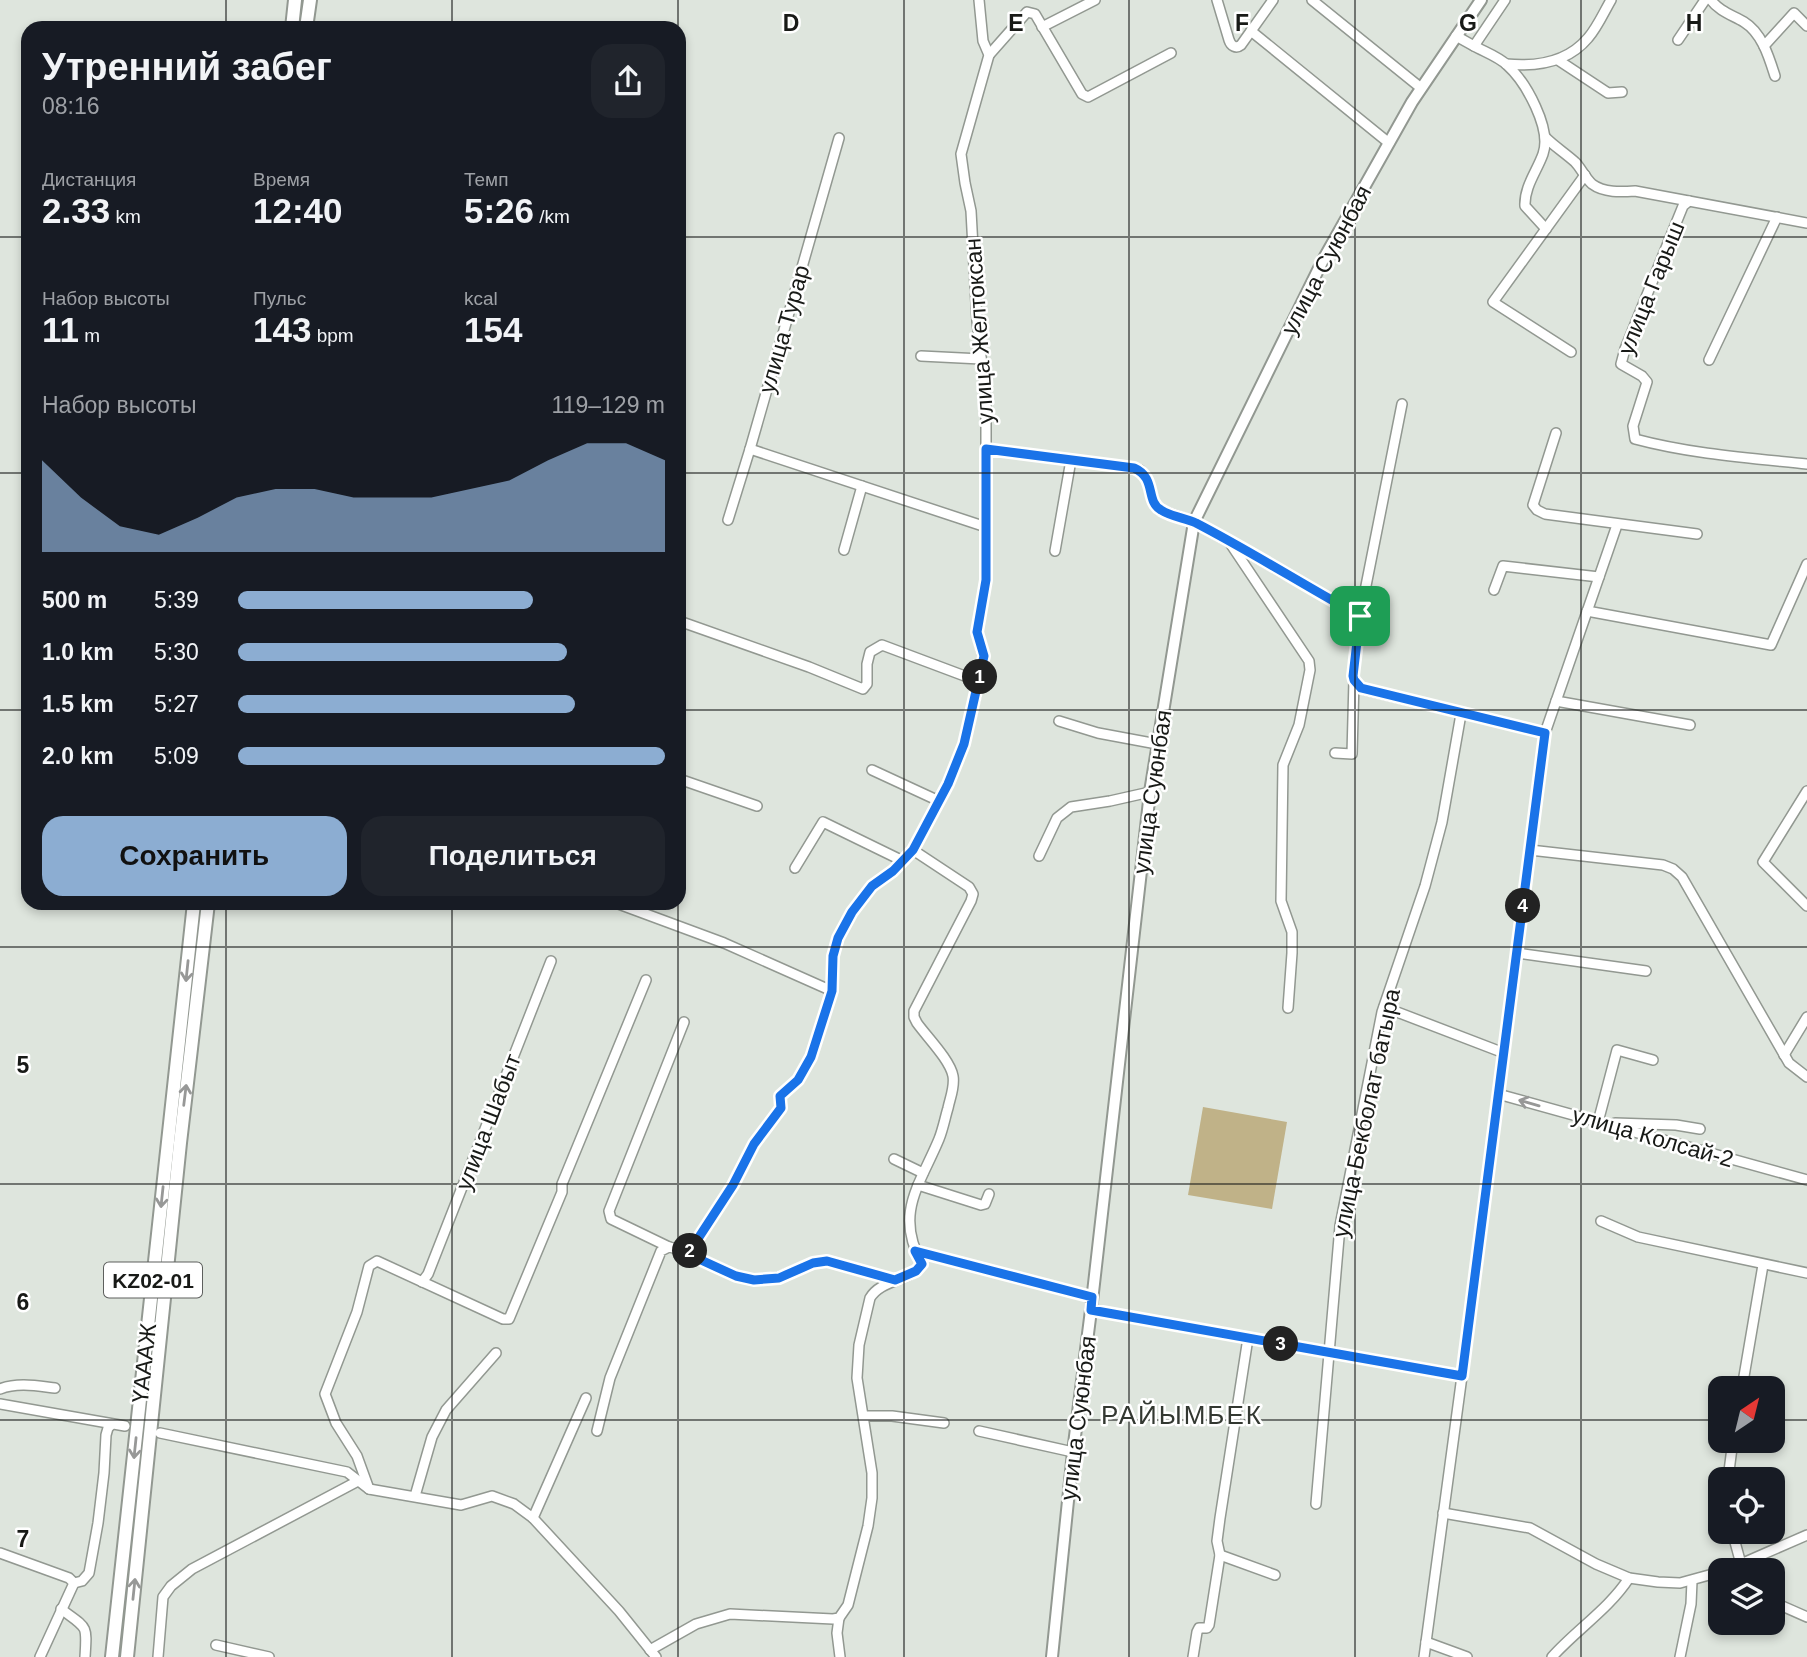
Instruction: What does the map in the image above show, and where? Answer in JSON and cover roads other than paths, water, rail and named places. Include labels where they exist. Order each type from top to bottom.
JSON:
[{"type":"highway","points":[[293,21],[295,0]]},
{"type":"highway","points":[[307,21],[310,0]]},
{"type":"highway","name":"ҮАААЖ","points":[[112,1657],[193,910]]},
{"type":"highway","name":"ҮАААЖ","points":[[127,1657],[180,1143],[207,910]]},
{"type":"main road","name":"улица Суюнбая","points":[[1052,1657],[1073,1452],[1150,792],[1194,522],[1323,260],[1421,88],[1481,0]]},
{"type":"street","name":"улица Желтоксан","points":[[688,1254],[733,1185],[754,1144],[781,1108],[780,1096],[798,1080],[811,1057],[832,991],[833,956],[838,938],[852,912],[872,886],[893,871],[913,850],[964,744],[984,656],[977,632],[986,580],[986,401],[977,321],[971,211],[961,154],[989,55],[984,41],[979,0]]},
{"type":"street","points":[[1042,27],[1096,0]]},
{"type":"street","points":[[1217,0],[1229,40],[1237,47],[1273,0]]},
{"type":"street","points":[[1312,0],[1421,88]]},
{"type":"street","points":[[1474,46],[1505,0]]},
{"type":"street","points":[[1506,64],[1523,66],[1558,60],[1573,52],[1589,38],[1611,0]]},
{"type":"street","points":[[1678,40],[1704,0]]},
{"type":"street","points":[[1711,0],[1756,33],[1775,76]]},
{"type":"street","points":[[989,55],[1027,12],[1035,14],[1082,94],[1088,97],[1171,52]]},
{"type":"street","points":[[1763,46],[1794,13],[1807,26]]},
{"type":"street","points":[[1251,31],[1389,143]]},
{"type":"street","points":[[1455,36],[1506,64],[1520,79],[1535,104],[1545,137],[1545,151],[1524,198],[1525,206],[1546,229]]},
{"type":"street","points":[[1558,60],[1608,93],[1622,92]]},
{"type":"street","points":[[1545,137],[1575,162],[1592,184],[1616,192],[1635,191],[1807,223]]},
{"type":"street","name":"улица Турар","points":[[728,520],[839,138]]},
{"type":"street","points":[[1571,352],[1493,302],[1585,175]]},
{"type":"street","name":"улица Гарыш","points":[[1689,201],[1683,206],[1621,365],[1642,376],[1647,382],[1633,426],[1635,439],[1661,446],[1807,464]]},
{"type":"street","points":[[1709,360],[1777,217]]},
{"type":"street","points":[[921,356],[981,359]]},
{"type":"street","points":[[1335,753],[1352,754],[1353,676],[1360,616],[1402,404]]},
{"type":"street","points":[[1556,433],[1533,505],[1537,510],[1545,514],[1617,525],[1697,534]]},
{"type":"street","points":[[750,449],[986,527]]},
{"type":"street","points":[[986,449],[1134,468],[1146,477],[1155,505],[1160,510],[1194,522],[1360,616]]},
{"type":"street","points":[[1055,551],[1071,460]]},
{"type":"street","points":[[844,550],[862,486]]},
{"type":"street","points":[[1424,1657],[1545,733],[1617,525]]},
{"type":"street","points":[[1230,543],[1309,661],[1310,670],[1299,725],[1283,765],[1280,901],[1292,932],[1287,1008]]},
{"type":"street","points":[[1587,611],[1771,645],[1807,564]]},
{"type":"street","points":[[1493,590],[1503,566],[1599,577]]},
{"type":"street","points":[[686,623],[863,689],[867,684],[870,652],[881,645],[978,681]]},
{"type":"street","points":[[1354,680],[1366,690],[1545,733]]},
{"type":"street","points":[[1556,701],[1690,725]]},
{"type":"street","name":"улица Бекболат батыра","points":[[1316,1504],[1340,1227],[1384,1007],[1425,886],[1442,822],[1461,714]]},
{"type":"street","points":[[1059,721],[1098,733],[1157,744]]},
{"type":"street","points":[[872,770],[939,800]]},
{"type":"street","points":[[686,781],[757,806]]},
{"type":"street","points":[[1807,791],[1763,862],[1807,906]]},
{"type":"street","points":[[1039,856],[1057,818],[1071,807],[1150,792]]},
{"type":"street","points":[[795,868],[823,822],[903,861]]},
{"type":"street","points":[[840,1657],[837,1633],[839,1618],[848,1605],[868,1526],[872,1497],[872,1474],[857,1378],[859,1345],[870,1298],[879,1288],[920,1268],[922,1264],[915,1251],[909,1219],[912,1198],[940,1136],[953,1087],[953,1075],[948,1064],[917,1023],[914,1011],[973,894],[969,887],[913,850]]},
{"type":"street","points":[[1530,850],[1663,865],[1673,869],[1682,877],[1789,1063],[1807,1077]]},
{"type":"street","points":[[635,910],[724,943],[832,991]]},
{"type":"street","points":[[1517,953],[1646,971]]},
{"type":"street","name":"улица Шабыт","points":[[422,1282],[428,1274],[551,961]]},
{"type":"street","points":[[369,1489],[357,1456],[335,1423],[325,1394],[357,1312],[369,1266],[377,1261],[503,1320],[509,1319],[646,980]]},
{"type":"street","points":[[1384,1007],[1504,1053]]},
{"type":"street","points":[[1784,1055],[1807,1017]]},
{"type":"street","points":[[684,1022],[609,1211],[611,1219],[736,1276],[754,1280],[779,1278],[813,1263],[827,1261],[895,1280]]},
{"type":"street","points":[[1653,1060],[1617,1050],[1598,1122],[1676,1125],[1700,1129]]},
{"type":"street","name":"улица Колсай-2","points":[[1498,1094],[1807,1180]]},
{"type":"street","points":[[894,1159],[923,1173]]},
{"type":"street","points":[[918,1185],[981,1205],[985,1204],[989,1194]]},
{"type":"street","points":[[1601,1221],[1638,1237],[1807,1273]]},
{"type":"street","points":[[597,1431],[610,1378],[661,1251],[669,1247]]},
{"type":"street","points":[[915,1251],[1092,1297]]},
{"type":"street","points":[[1744,1376],[1763,1265]]},
{"type":"street","points":[[1091,1310],[1462,1376]]},
{"type":"street","points":[[1194,1657],[1197,1632],[1209,1625],[1220,1555],[1217,1541],[1220,1518],[1248,1338]]},
{"type":"street","points":[[415,1496],[432,1437],[446,1410],[496,1353]]},
{"type":"street","points":[[2,1387],[29,1385],[55,1388]]},
{"type":"street","points":[[533,1518],[586,1398]]},
{"type":"street","points":[[0,1404],[125,1426]]},
{"type":"street","points":[[864,1416],[892,1416],[944,1423]]},
{"type":"street","points":[[40,1657],[74,1583],[82,1581],[89,1573],[104,1474],[106,1435],[112,1424]]},
{"type":"street","points":[[979,1432],[1073,1452]]},
{"type":"street","points":[[160,1433],[347,1472],[369,1489],[461,1505],[492,1496],[514,1504],[533,1518],[618,1611],[653,1654],[696,1624],[730,1614],[839,1618]]},
{"type":"street","points":[[158,1657],[163,1597],[171,1586],[192,1569],[358,1481]]},
{"type":"street","points":[[1443,1513],[1530,1528],[1596,1564],[1629,1578],[1658,1583],[1680,1583],[1708,1578]]},
{"type":"street","points":[[1755,1558],[1807,1535]]},
{"type":"street","points":[[0,1553],[69,1578],[74,1583]]},
{"type":"street","points":[[1220,1555],[1275,1575]]},
{"type":"street","points":[[1552,1657],[1613,1599],[1629,1578]]},
{"type":"street","points":[[1680,1657],[1691,1604],[1692,1581]]},
{"type":"street","points":[[1785,1607],[1807,1617]]},
{"type":"street","points":[[61,1609],[84,1626],[85,1657]]},
{"type":"street","points":[[1426,1642],[1467,1657]]},
{"type":"street","points":[[216,1645],[269,1657]]},
{"type":"district","name":"РАЙЫМБЕК","points":[[1182,1415]]}]
